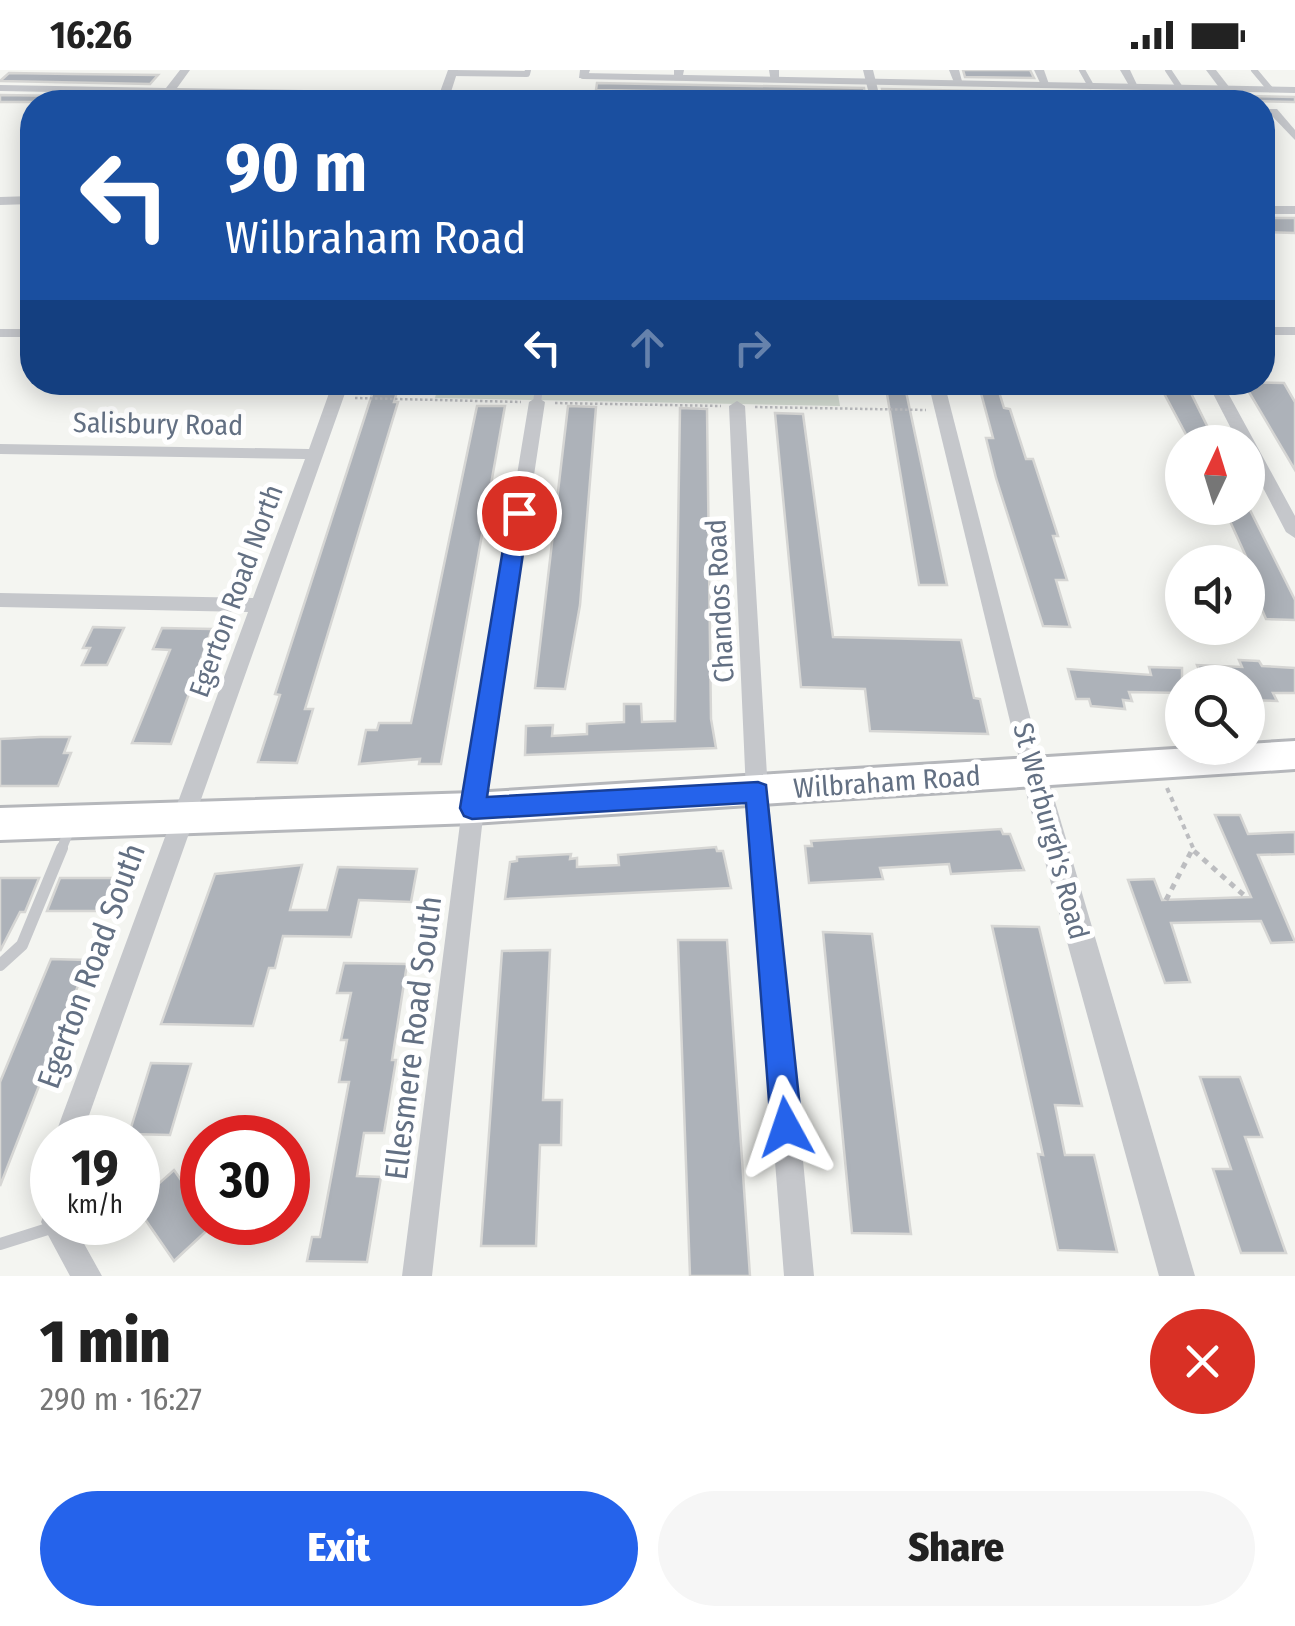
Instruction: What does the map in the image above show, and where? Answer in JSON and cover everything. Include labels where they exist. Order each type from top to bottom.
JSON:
[{"type":"highway","name":"Wilbraham Road","points":[[0,824],[472,808],[1295,755]]},
{"type":"street","points":[[954,70],[958,84]]},
{"type":"street","points":[[1039,70],[1046,85]]},
{"type":"street","points":[[1125,70],[1135,87]]},
{"type":"street","points":[[1212,70],[1226,88]]},
{"type":"street","points":[[0,88],[113,90]]},
{"type":"street","points":[[1275,117],[1295,137]]},
{"type":"street","name":"Egerton Road North","points":[[182,819],[336,395]]},
{"type":"street","name":"Ellesmere Road South","points":[[418,1276],[472,808],[538,395]]},
{"type":"street","name":"St Werburgh's Road","points":[[939,395],[1032,771],[1177,1276]]},
{"type":"street","points":[[1221,395],[1237,425]]},
{"type":"street","name":"Chandos Road","points":[[737,406],[758,792],[799,1276]]},
{"type":"street","name":"Salisbury Road","points":[[0,450],[316,454]]},
{"type":"street","points":[[1265,477],[1295,532]]},
{"type":"street","points":[[0,600],[261,605]]},
{"type":"street","name":"Egerton Road South","points":[[74,1115],[182,819]]},
{"type":"street","points":[[68,1245],[87,1276]]},
{"type":"lane","points":[[452,72],[527,74],[528,70]]},
{"type":"lane","points":[[726,70],[727,79]]},
{"type":"lane","points":[[820,70],[822,81]]},
{"type":"lane","points":[[912,70],[916,82]]},
{"type":"lane","points":[[997,70],[1003,84]]},
{"type":"lane","points":[[1082,70],[1091,86]]},
{"type":"lane","points":[[1168,70],[1180,88]]},
{"type":"lane","points":[[1254,70],[1270,89]]},
{"type":"lane","points":[[584,73],[727,79],[774,75],[822,81],[870,76],[958,84],[1295,90]]},
{"type":"lane","points":[[0,965],[22,946],[72,822]]},
{"type":"lane","points":[[0,1244],[30,1234]]},
{"type":"path","points":[[581,395],[737,406],[942,410]]},
{"type":"path","points":[[1157,763],[1194,851],[1246,898]]},
{"type":"path","points":[[1166,900],[1194,851]]},
{"type":"shaded area","points":[[838,395],[840,406],[435,398]]},
{"type":"building","points":[[963,70],[1030,70],[1034,78],[965,77]]},
{"type":"building","points":[[9,73],[158,75],[150,84],[0,81]]},
{"type":"building","points":[[597,83],[864,90],[596,90]]},
{"type":"building","points":[[0,95],[20,95],[20,102],[0,102]]},
{"type":"building","points":[[1275,97],[1295,97],[1295,102],[1275,102]]},
{"type":"building","points":[[1275,218],[1295,218],[1295,233],[1275,232]]},
{"type":"building","points":[[1275,383],[1284,383],[1295,402],[1295,470],[1251,395],[1275,395]]},
{"type":"building","points":[[372,395],[396,395],[394,402],[398,402],[305,709],[313,709],[297,763],[258,762],[280,695],[275,694]]},
{"type":"building","points":[[887,395],[907,395],[947,585],[919,585]]},
{"type":"building","points":[[981,395],[1000,395],[1004,408],[1010,409],[1026,459],[1033,459],[1058,536],[1053,536],[1067,580],[1056,580],[1070,627],[1043,626],[996,478],[986,438],[993,438]]},
{"type":"building","points":[[1165,395],[1192,395],[1207,425],[1181,425]]},
{"type":"building","points":[[477,406],[505,406],[441,764],[419,764],[420,759],[359,764],[366,730],[377,730],[379,723],[411,723]]},
{"type":"building","points":[[568,406],[596,407],[580,605],[565,689],[535,688]]},
{"type":"building","points":[[680,408],[707,409],[711,719],[716,748],[525,755],[526,726],[553,725],[552,736],[587,734],[587,724],[624,722],[624,704],[641,704],[642,722],[675,721]]},
{"type":"building","points":[[775,413],[803,414],[833,637],[961,640],[974,698],[980,699],[988,734],[870,731],[865,689],[801,687]]},
{"type":"building","points":[[1232,525],[1258,525],[1295,600],[1295,620],[1266,619],[1265,545],[1241,545]]},
{"type":"building","points":[[93,627],[124,628],[107,665],[82,665],[90,648],[83,648]]},
{"type":"building","points":[[162,628],[212,629],[171,744],[132,743],[170,650],[153,649]]},
{"type":"building","points":[[1239,660],[1259,661],[1261,665],[1241,665]]},
{"type":"building","points":[[1265,666],[1295,668],[1295,693],[1273,693],[1277,701],[1265,701]]},
{"type":"building","points":[[1149,667],[1165,667],[1165,693],[1129,692],[1132,701],[1123,700],[1125,709],[1091,706],[1089,699],[1076,699],[1068,669],[1151,675]]},
{"type":"building","points":[[70,737],[64,753],[71,753],[58,786],[0,786],[0,739]]},
{"type":"building","points":[[1215,815],[1240,815],[1248,834],[1295,832],[1295,854],[1258,855],[1295,942],[1271,943],[1261,921],[1171,923],[1190,982],[1165,983],[1128,880],[1154,879],[1162,900],[1251,897]]},
{"type":"building","points":[[1001,829],[1003,834],[1010,834],[1024,870],[951,874],[949,864],[880,868],[883,879],[809,883],[805,846],[812,846],[811,841]]},
{"type":"building","points":[[716,847],[723,851],[731,888],[505,899],[510,862],[517,861],[517,857],[571,854],[570,859],[577,858],[577,867],[619,865],[618,855]]},
{"type":"building","points":[[302,865],[290,910],[327,910],[338,867],[417,869],[411,902],[359,900],[351,937],[283,936],[275,968],[269,968],[253,1026],[161,1024],[215,874]]},
{"type":"building","points":[[0,878],[39,878],[25,912],[20,912],[0,951]]},
{"type":"building","points":[[60,878],[118,878],[106,911],[47,911]]},
{"type":"building","points":[[992,926],[1039,927],[1082,1106],[1055,1105],[1065,1155],[1094,1155],[1117,1252],[1058,1250],[1038,1154],[1043,1155]]},
{"type":"building","points":[[823,932],[872,934],[911,1234],[852,1233]]},
{"type":"building","points":[[678,940],[727,940],[750,1276],[690,1276]]},
{"type":"building","points":[[550,950],[543,1100],[562,1100],[561,1145],[540,1145],[536,1246],[481,1246],[502,951]]},
{"type":"building","points":[[51,959],[88,960],[0,1186],[0,1082]]},
{"type":"building","points":[[344,963],[407,964],[392,1060],[396,1060],[384,1133],[364,1133],[357,1176],[381,1177],[367,1262],[307,1261],[312,1237],[320,1237],[349,1082],[339,1082],[347,1040],[341,1040],[351,993],[337,993]]},
{"type":"building","points":[[151,1063],[191,1064],[170,1135],[160,1135],[160,1115],[135,1115]]},
{"type":"building","points":[[1200,1077],[1240,1077],[1262,1137],[1245,1137],[1286,1253],[1241,1253],[1213,1169],[1231,1169]]},
{"type":"building","points":[[174,1170],[180,1179],[180,1245],[191,1245],[174,1261],[160,1241],[160,1182]]},
{"type":"route","points":[[519,513],[472,808],[758,792],[786,1127]]}]
